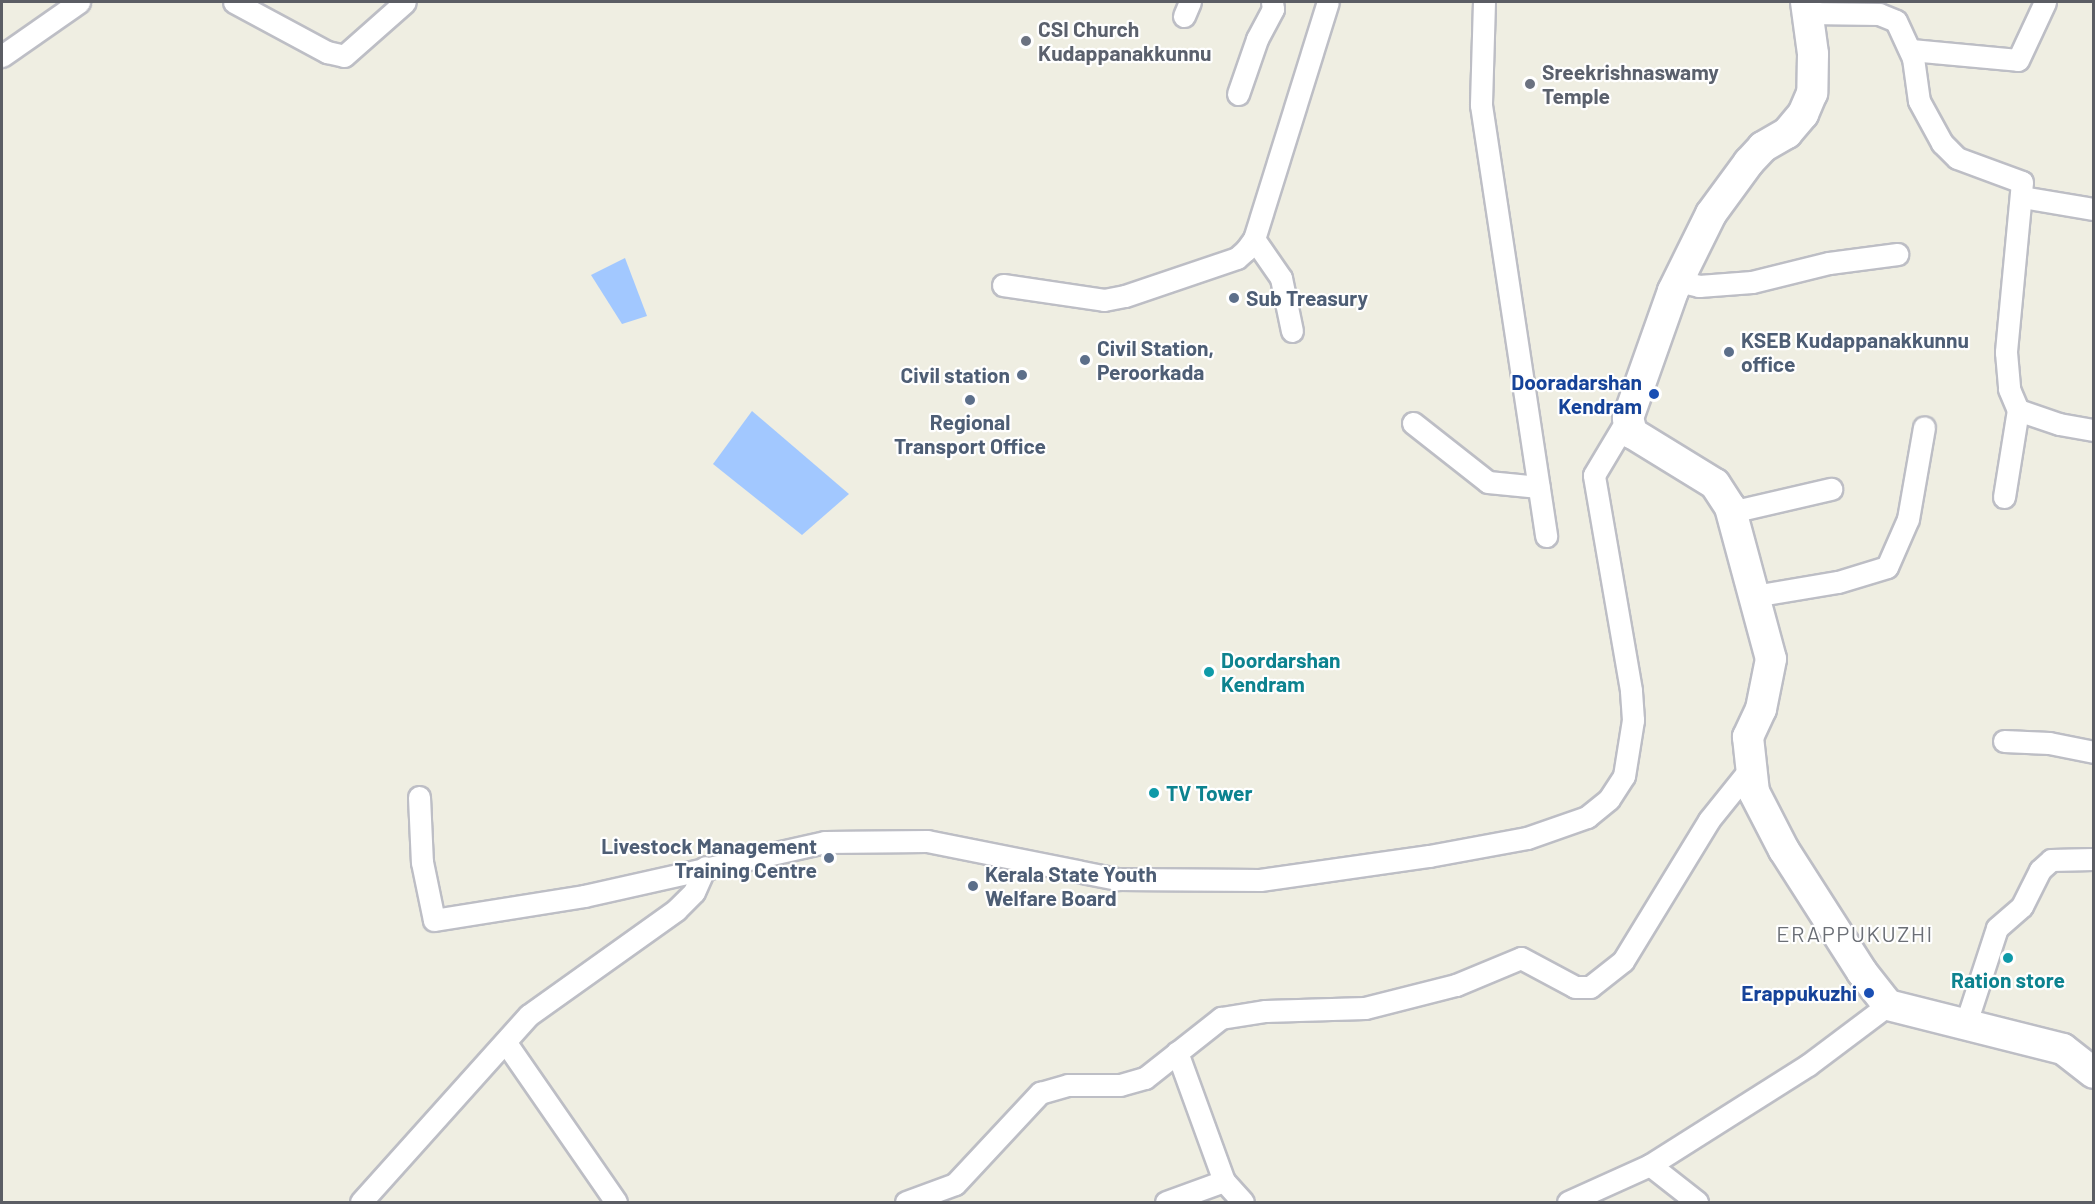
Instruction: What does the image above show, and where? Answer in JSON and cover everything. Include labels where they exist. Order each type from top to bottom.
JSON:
[{"type":"main road","points":[[1807,7],[1812,93],[1803,114],[1787,133],[1763,147],[1749,162],[1711,214],[1678,281],[1628,418],[1632,433],[1643,442],[1686,463],[1715,484],[1731,512],[1767,643],[1771,673],[1748,738],[1754,792],[1784,850],[1856,963],[1888,1005],[2063,1049],[2094,1073]]},
{"type":"street","points":[[2,56],[79,2]]},
{"type":"street","points":[[234,2],[327,52],[344,56],[405,2]]},
{"type":"street","points":[[1238,94],[1257,39],[1273,9],[1272,2]]},
{"type":"street","points":[[1003,285],[1104,300],[1125,296],[1237,258],[1254,239],[1329,2]]},
{"type":"street","points":[[1484,2],[1481,105],[1546,537]]},
{"type":"street","points":[[1911,50],[2018,60],[2045,2]]},
{"type":"street","points":[[1807,7],[1879,14],[1896,21],[1911,50],[1919,101],[1942,143],[1957,158],[2022,182],[2006,352],[2009,389],[2018,410],[2004,497]]},
{"type":"street","points":[[2022,197],[2094,209]]},
{"type":"street","points":[[1254,239],[1281,278],[1292,331]]},
{"type":"street","points":[[1678,281],[1699,286],[1752,282],[1829,263],[1897,254]]},
{"type":"street","points":[[2018,410],[2059,424],[2094,430]]},
{"type":"street","points":[[419,797],[422,862],[434,920],[584,896],[705,867],[825,842],[927,842],[1118,879],[1260,880],[1429,856],[1527,838],[1587,817],[1609,799],[1624,776],[1632,720],[1631,690],[1593,475],[1628,418]]},
{"type":"street","points":[[1413,423],[1488,482],[1539,487]]},
{"type":"street","points":[[1754,596],[1838,582],[1887,567],[1908,519],[1924,427]]},
{"type":"street","points":[[1731,512],[1831,489]]},
{"type":"street","points":[[2004,741],[2049,742],[2094,752]]},
{"type":"street","points":[[906,1203],[955,1184],[1040,1093],[1068,1085],[1120,1085],[1144,1078],[1221,1018],[1265,1011],[1365,1008],[1456,985],[1521,958],[1575,987],[1590,987],[1623,961],[1709,820],[1750,769]]},
{"type":"street","points":[[1965,1026],[1997,928],[2022,906],[2040,870],[2051,860],[2093,859]]},
{"type":"street","points":[[361,1203],[530,1015],[676,910],[694,892],[705,867]]},
{"type":"street","points":[[1568,1203],[1594,1198],[1650,1165],[1808,1065],[1888,1005]]},
{"type":"street","points":[[506,1043],[616,1203]]},
{"type":"street","points":[[1177,1052],[1224,1181],[1243,1203]]},
{"type":"street","points":[[1650,1165],[1697,1203]]},
{"type":"street","points":[[1166,1203],[1224,1181]]},
{"type":"water","points":[[625,258],[647,316],[622,324],[591,275]]},
{"type":"water","points":[[752,411],[849,494],[802,535],[713,464]]},
{"type":"place","name":"CSI Church Kudappanakkunnu","points":[[1026,41]]},
{"type":"place","name":"Sreekrishnaswamy Temple","points":[[1530,84]]},
{"type":"place","name":"Sub Treasury","points":[[1234,298]]},
{"type":"place","name":"KSEB Kudappanakkunnu office","points":[[1729,352]]},
{"type":"place","name":"Civil Station, Peroorkada","points":[[1085,360]]},
{"type":"place","name":"Civil station","points":[[1022,375]]},
{"type":"place","name":"Dooradarshan Kendram","points":[[1654,394]]},
{"type":"place","name":"Regional Transport Office","points":[[970,400]]},
{"type":"place","name":"Doordarshan Kendram","points":[[1209,672]]},
{"type":"place","name":"TV Tower","points":[[1154,793]]},
{"type":"place","name":"Livestock Management Training Centre","points":[[829,858]]},
{"type":"place","name":"Kerala State Youth Welfare Board","points":[[973,886]]},
{"type":"place","name":"Ration store","points":[[2008,958]]},
{"type":"place","name":"Erappukuzhi","points":[[1869,993]]},
{"type":"district","name":"ERAPPUKUZHI","points":[[1855,934]]}]
